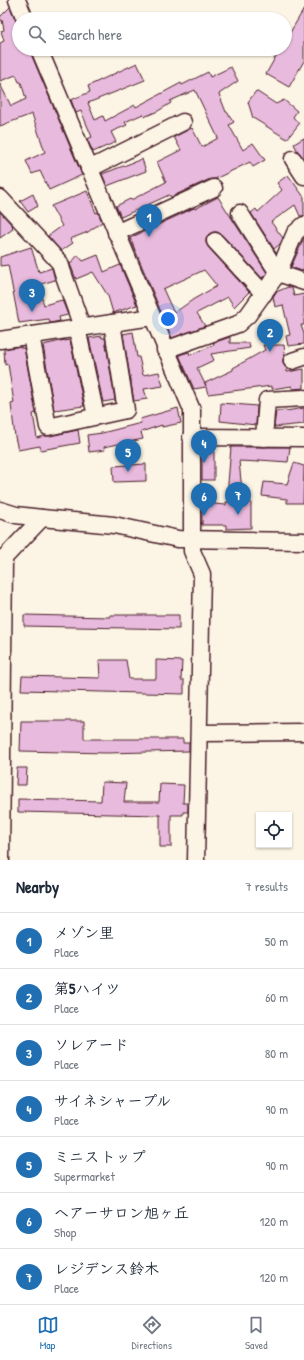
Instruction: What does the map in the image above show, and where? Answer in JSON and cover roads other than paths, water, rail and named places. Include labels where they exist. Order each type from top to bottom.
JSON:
[{"type":"street","points":[[17,0],[22,12]]},
{"type":"street","points":[[41,56],[165,350],[192,410],[192,553],[202,574],[200,733],[196,860]]},
{"type":"street","points":[[89,169],[183,122]]},
{"type":"street","points":[[293,159],[304,176]]},
{"type":"street","points":[[116,233],[214,188]]},
{"type":"street","points":[[0,198],[60,263],[80,327],[96,416]]},
{"type":"street","points":[[240,213],[278,273],[304,282]]},
{"type":"street","points":[[165,350],[238,324],[248,315],[278,273],[295,233],[304,225]]},
{"type":"street","points":[[216,242],[264,294]]},
{"type":"street","points":[[0,340],[152,317]]},
{"type":"street","points":[[31,335],[48,427],[126,410],[112,323]]},
{"type":"street","points":[[264,438],[267,400],[304,398]]},
{"type":"street","points":[[191,437],[304,438]]},
{"type":"street","points":[[0,510],[16,515],[114,525],[178,539],[304,541]]},
{"type":"street","points":[[1,860],[1,725],[4,558],[42,518]]},
{"type":"street","points":[[200,733],[304,732]]},
{"type":"place","name":"メゾン里","points":[[149,237]]},
{"type":"place","name":"ソレアード","points":[[32,312]]},
{"type":"place","name":"第5ハイツ","points":[[270,352]]},
{"type":"place","name":"サイネシャープル","points":[[204,463]]},
{"type":"place","name":"ミニストップ","points":[[128,472]]},
{"type":"place","name":"レジデンス鈴木","points":[[238,515]]},
{"type":"place","name":"ヘアーサロン旭ヶ丘","points":[[204,516]]}]
